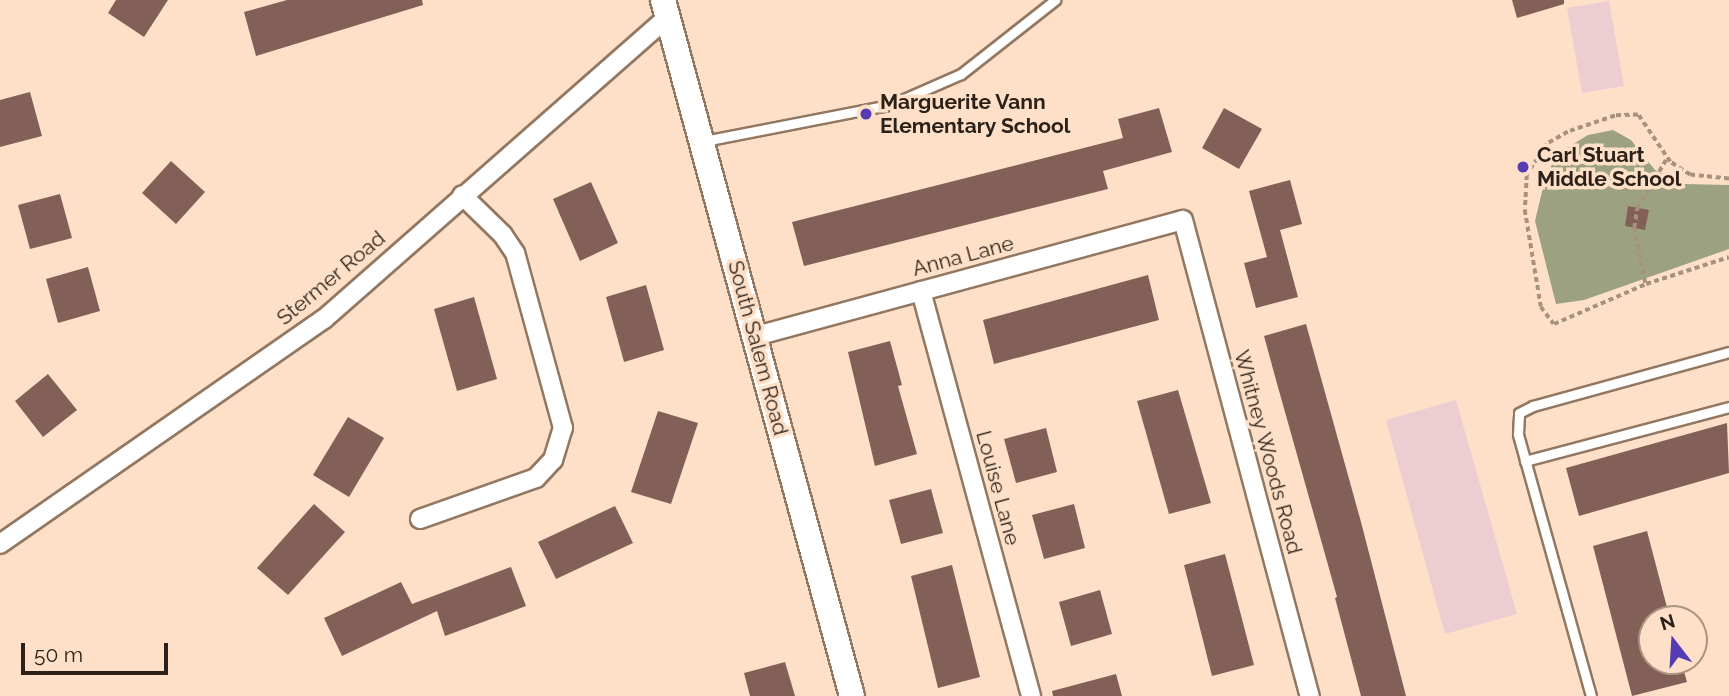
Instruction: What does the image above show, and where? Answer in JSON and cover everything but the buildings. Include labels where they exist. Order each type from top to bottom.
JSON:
[{"type":"main road","name":"South Salem Road","points":[[665,9],[852,696]]},
{"type":"street","name":"Stermer Road","points":[[0,544],[324,319],[665,9]]},
{"type":"street","points":[[420,519],[536,478],[553,460],[563,428],[515,253],[503,235],[462,194]]},
{"type":"street","name":"Anna Lane","points":[[755,335],[1183,220]]},
{"type":"street","name":"Whitney Woods Road","points":[[1183,220],[1310,696]]},
{"type":"street","name":"Louise Lane","points":[[921,291],[1031,696]]},
{"type":"lane","points":[[702,141],[890,105],[961,74],[1055,0]]},
{"type":"lane","points":[[1591,696],[1518,434],[1519,413],[1533,406],[1729,352]]},
{"type":"lane","points":[[1525,461],[1729,407]]},
{"type":"path","points":[[1729,179],[1690,175],[1667,159],[1638,115],[1615,116],[1568,132],[1548,144],[1527,175],[1525,210],[1541,307],[1554,324],[1646,284],[1729,257]]},
{"type":"path","points":[[1646,284],[1634,228],[1637,208],[1667,159]]},
{"type":"shaded area","points":[[1609,1],[1624,86],[1582,93],[1567,8]]},
{"type":"shaded area","points":[[1613,130],[1631,140],[1655,170],[1685,184],[1729,185],[1729,249],[1584,300],[1556,304],[1535,221],[1545,179],[1557,154],[1588,135]]},
{"type":"shaded area","points":[[1456,400],[1517,614],[1445,634],[1386,420]]},
{"type":"place","name":"Marguerite Vann Elementary School","points":[[866,114]]},
{"type":"place","name":"Carl Stuart Middle School","points":[[1523,167]]}]
